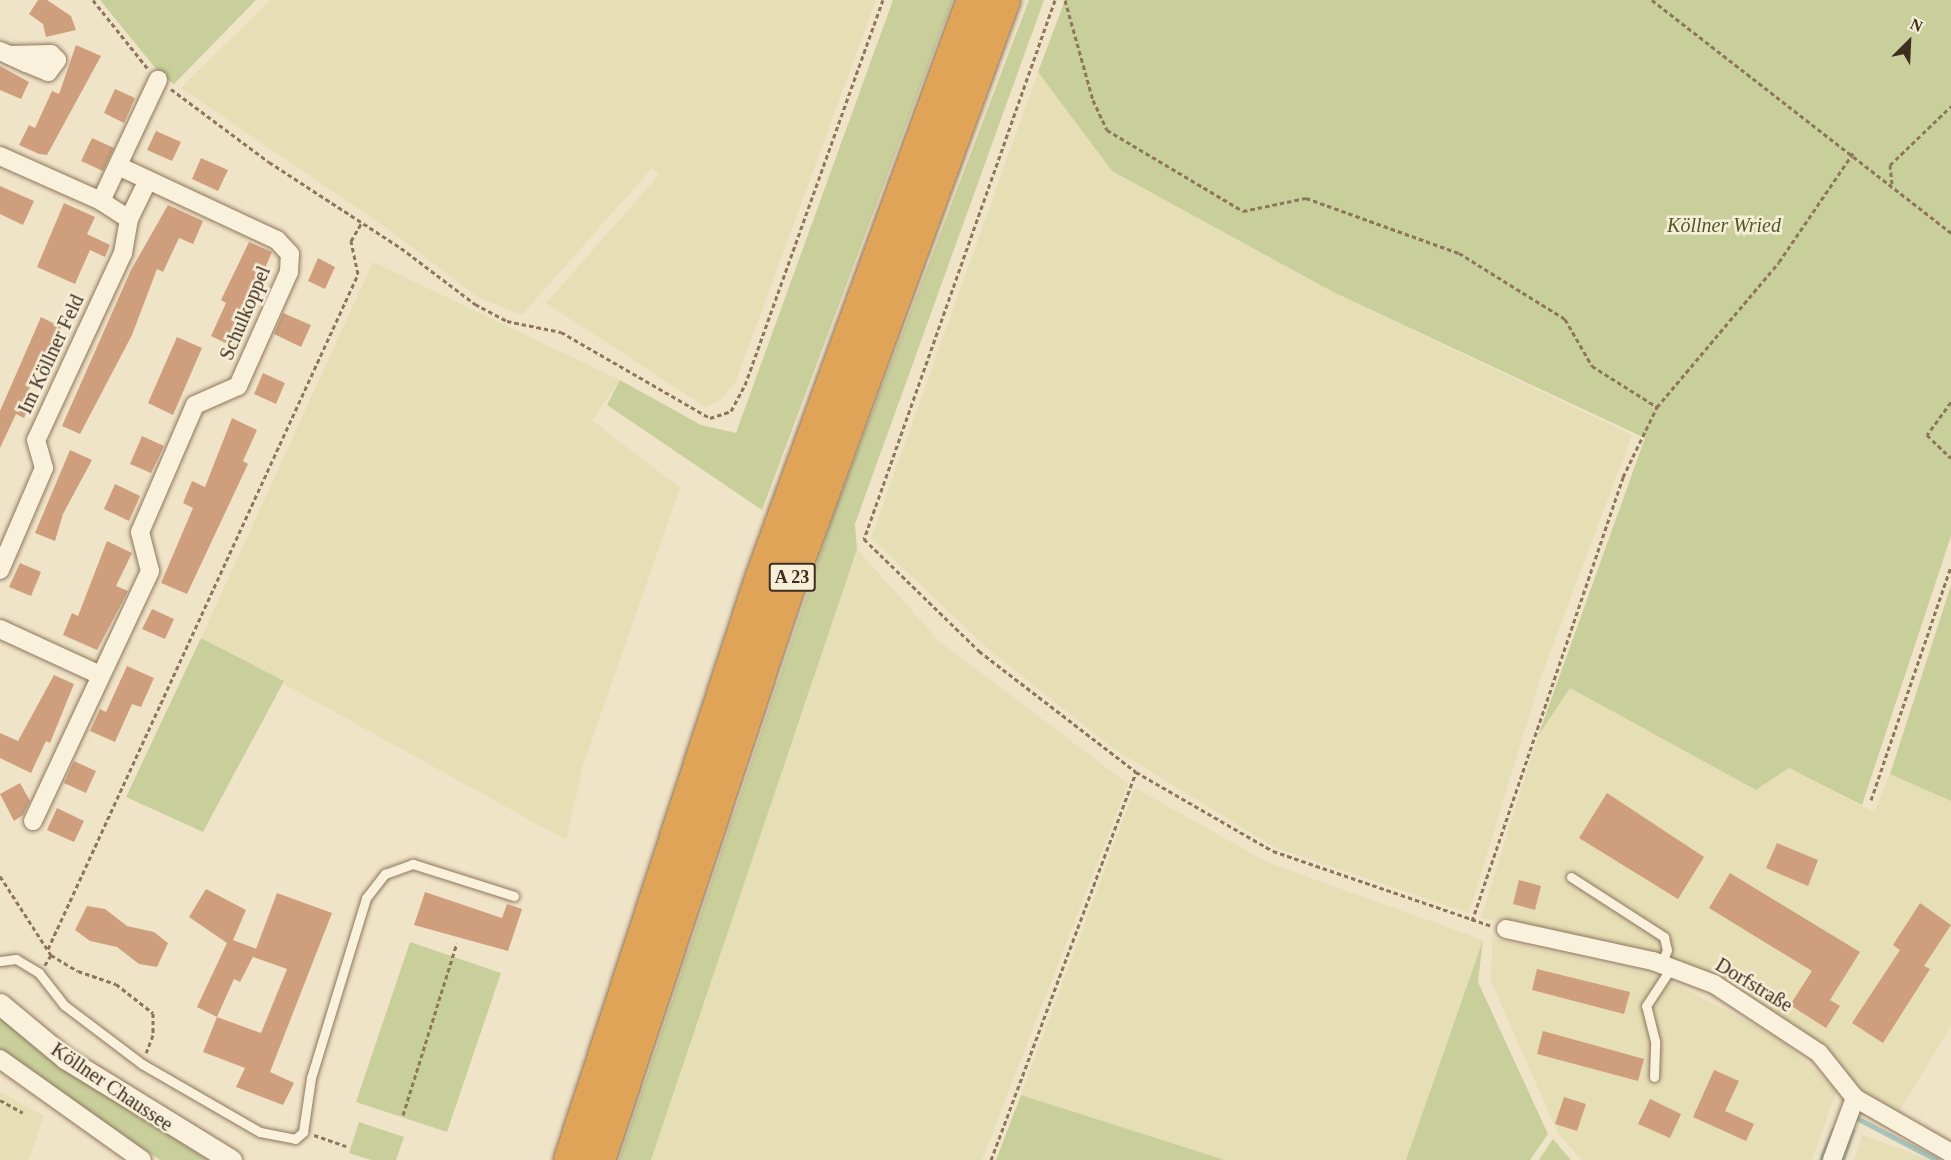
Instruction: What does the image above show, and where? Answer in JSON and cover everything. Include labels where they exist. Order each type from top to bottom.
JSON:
[{"type":"highway","name":"A 23","points":[[570,1160],[761,579],[973,0]]},
{"type":"highway","name":"A 23","points":[[599,1160],[788,589],[1004,0]]},
{"type":"street","points":[[101,201],[158,80]]},
{"type":"street","points":[[0,156],[101,201],[129,219]]},
{"type":"street","name":"Schulkoppel","points":[[33,821],[150,571],[140,532],[195,405],[238,386],[289,272],[290,254],[277,240],[118,166]]},
{"type":"street","name":"Im Köllner Feld","points":[[0,570],[44,468],[36,440],[123,253],[129,219],[148,180]]},
{"type":"street","points":[[0,629],[100,675]]},
{"type":"street","name":"Dorfstraße","points":[[1506,929],[1666,966],[1714,984],[1819,1053],[1855,1098]]},
{"type":"street","name":"Köllner Chaussee","points":[[0,1004],[65,1058],[231,1160]]},
{"type":"street","points":[[0,1059],[142,1160]]},
{"type":"street","points":[[1832,1160],[1855,1098],[1951,1153]]},
{"type":"lane","points":[[0,961],[16,959],[39,974],[64,1005],[142,1064],[260,1132],[280,1140],[295,1139],[303,1132],[311,1078],[366,898],[386,874],[413,864],[514,896]]},
{"type":"lane","points":[[1571,877],[1664,938],[1667,950],[1666,966],[1646,1006],[1655,1041],[1654,1077]]},
{"type":"path","points":[[93,0],[158,80],[499,317],[561,332],[710,418],[731,411],[745,385],[883,0]]},
{"type":"path","points":[[1055,0],[864,539],[979,651],[1136,772],[1273,851],[1472,921],[1506,929]]},
{"type":"path","points":[[1065,0],[1093,100],[1107,130],[1243,211],[1306,198],[1459,253],[1565,319],[1592,366],[1657,407]]},
{"type":"path","points":[[1652,0],[1853,153],[1951,233]]},
{"type":"path","points":[[1892,184],[1890,165],[1951,106]]},
{"type":"path","points":[[1472,921],[1623,477],[1657,407],[1779,262],[1853,153]]},
{"type":"path","points":[[48,949],[358,274],[351,241],[362,222]]},
{"type":"path","points":[[1951,402],[1927,435],[1951,458]]},
{"type":"path","points":[[1871,800],[1951,566]]},
{"type":"path","points":[[991,1160],[1136,772]]},
{"type":"path","points":[[0,876],[51,954],[78,971],[116,984],[153,1013],[153,1035],[142,1064]]},
{"type":"path","points":[[403,1114],[457,943]]},
{"type":"path","points":[[39,974],[51,954]]},
{"type":"path","points":[[0,1100],[23,1113]]},
{"type":"path","points":[[303,1132],[346,1146]]},
{"type":"shaded area","points":[[270,0],[876,0],[736,381],[721,400],[705,407],[546,303],[659,175],[652,168],[522,315],[478,297],[388,229],[181,88]]},
{"type":"shaded area","points":[[1038,72],[1112,171],[1333,292],[1632,435],[1541,677],[1469,913],[1274,847],[1114,749],[986,647],[871,538]]},
{"type":"shaded area","points":[[373,262],[620,380],[592,420],[680,488],[583,765],[566,840],[201,638]]},
{"type":"shaded area","points":[[857,549],[939,641],[1128,784],[982,1160],[651,1160]]},
{"type":"shaded area","points":[[1570,688],[1756,790],[1789,768],[1874,812],[1890,774],[1951,801],[1951,1026],[1894,1120],[1774,1013],[1564,933],[1481,918],[1538,736]]},
{"type":"shaded area","points":[[1135,788],[1269,863],[1483,940],[1406,1160],[1225,1160],[1021,1095]]},
{"type":"shaded area","points":[[1492,938],[1664,978],[1780,1039],[1837,1090],[1812,1160],[1582,1160],[1558,1134],[1491,981]]},
{"type":"shaded area","points":[[0,1092],[44,1116],[29,1160],[0,1160]]},
{"type":"shaded area","points":[[1863,1135],[1930,1160],[1854,1160]]},
{"type":"green space","points":[[100,0],[256,0],[174,84],[161,75]]},
{"type":"green space","points":[[893,0],[953,0],[762,510],[607,405],[620,380],[701,425],[736,433]]},
{"type":"green space","points":[[1029,0],[1044,0],[855,524],[857,549],[651,1160],[619,1160],[834,513]]},
{"type":"green space","name":"Köllner Wried","points":[[1065,0],[1951,0],[1951,536],[1862,805],[1789,768],[1756,790],[1570,688],[1538,736],[1645,438],[1333,292],[1112,171],[1038,72]]},
{"type":"green space","points":[[1951,585],[1951,801],[1890,774]]},
{"type":"green space","points":[[201,638],[284,681],[203,832],[126,797]]},
{"type":"green space","points":[[1483,940],[1478,982],[1548,1134],[1530,1160],[1406,1160]]},
{"type":"green space","points":[[410,942],[501,973],[447,1132],[356,1102]]},
{"type":"green space","points":[[0,1014],[61,1064],[208,1160],[160,1160],[0,1050]]},
{"type":"green space","points":[[1021,1095],[1225,1160],[996,1160]]},
{"type":"green space","points":[[359,1122],[404,1137],[396,1160],[371,1160],[349,1153]]},
{"type":"green space","points":[[1553,1139],[1571,1160],[1539,1160]]},
{"type":"building","points":[[38,0],[47,0],[71,16],[76,30],[46,37],[43,24],[29,14]]},
{"type":"building","points":[[76,45],[101,56],[47,155],[39,154],[19,145],[29,125],[35,128],[52,91],[59,94]]},
{"type":"building","points":[[0,66],[29,82],[21,99],[0,90]]},
{"type":"building","points":[[115,89],[135,98],[124,123],[104,113]]},
{"type":"building","points":[[156,131],[181,142],[172,161],[147,150]]},
{"type":"building","points":[[92,138],[114,148],[103,171],[81,161]]},
{"type":"building","points":[[201,158],[228,170],[218,191],[192,179]]},
{"type":"building","points":[[0,186],[34,201],[23,225],[0,214]]},
{"type":"building","points":[[64,203],[95,217],[87,234],[110,245],[105,257],[90,250],[75,284],[37,267]]},
{"type":"building","points":[[168,205],[203,221],[193,244],[179,238],[163,272],[157,269],[132,335],[80,434],[62,426],[131,270]]},
{"type":"building","points":[[249,242],[272,252],[239,327],[247,330],[238,349],[211,336],[226,303],[221,300]]},
{"type":"building","points":[[318,258],[335,267],[325,289],[308,281]]},
{"type":"building","points":[[283,313],[311,325],[301,347],[274,334]]},
{"type":"building","points":[[41,317],[61,327],[26,395],[32,398],[24,418],[16,414],[0,448],[0,411]]},
{"type":"building","points":[[177,337],[202,348],[173,415],[148,403]]},
{"type":"building","points":[[263,373],[285,383],[276,404],[254,394]]},
{"type":"building","points":[[232,418],[257,430],[243,461],[248,464],[187,594],[161,583],[193,508],[183,503],[192,481],[205,487]]},
{"type":"building","points":[[142,436],[164,446],[151,473],[130,464]]},
{"type":"building","points":[[70,450],[92,460],[63,514],[55,541],[35,533]]},
{"type":"building","points":[[115,484],[140,496],[129,521],[104,509]]},
{"type":"building","points":[[107,541],[132,553],[116,586],[128,591],[97,650],[63,635],[72,613],[78,616]]},
{"type":"building","points":[[20,563],[41,572],[31,596],[9,587]]},
{"type":"building","points":[[152,609],[174,619],[165,639],[142,629]]},
{"type":"building","points":[[127,666],[154,678],[141,707],[132,704],[115,742],[90,731],[100,709],[106,712]]},
{"type":"building","points":[[54,675],[74,684],[50,743],[46,741],[31,773],[0,758],[0,733],[18,741]]},
{"type":"building","points":[[74,761],[96,771],[86,793],[64,783]]},
{"type":"building","points":[[20,783],[30,801],[23,815],[14,821],[0,794]]},
{"type":"building","points":[[1607,793],[1704,857],[1678,899],[1579,838]]},
{"type":"building","points":[[57,808],[84,821],[74,842],[47,830]]},
{"type":"building","points":[[1777,843],[1818,860],[1808,886],[1766,868]]},
{"type":"building","points":[[1730,873],[1860,952],[1830,1000],[1840,1006],[1826,1028],[1790,1005],[1812,971],[1709,908]]},
{"type":"building","points":[[1519,880],[1541,886],[1535,910],[1513,904]]},
{"type":"building","points":[[206,889],[246,910],[233,940],[257,949],[240,982],[234,979],[217,1017],[197,1007],[227,943],[189,917]]},
{"type":"building","points":[[425,892],[502,918],[507,904],[522,909],[508,951],[414,925]]},
{"type":"building","points":[[277,893],[332,913],[270,1072],[294,1083],[283,1105],[236,1087],[245,1068],[203,1052],[217,1017],[261,1033],[287,969],[253,957]]},
{"type":"building","points":[[1920,903],[1951,925],[1924,966],[1930,969],[1883,1043],[1852,1023],[1900,950],[1893,945]]},
{"type":"building","points":[[87,906],[105,909],[127,926],[154,932],[168,943],[157,967],[139,964],[117,947],[90,941],[75,930]]},
{"type":"building","points":[[1537,969],[1630,992],[1624,1014],[1532,990]]},
{"type":"building","points":[[1543,1031],[1644,1059],[1638,1081],[1537,1054]]},
{"type":"building","points":[[1714,1070],[1739,1081],[1725,1111],[1754,1124],[1746,1141],[1693,1117]]},
{"type":"building","points":[[1564,1097],[1586,1104],[1577,1131],[1555,1124]]},
{"type":"building","points":[[1650,1099],[1681,1114],[1670,1138],[1638,1124]]},
{"type":"waterway","points":[[1857,1118],[1937,1160]]},
{"type":"waterway","points":[[1821,1160],[1833,1130]]},
{"type":"waterway","points":[[1842,1160],[1852,1131]]}]
